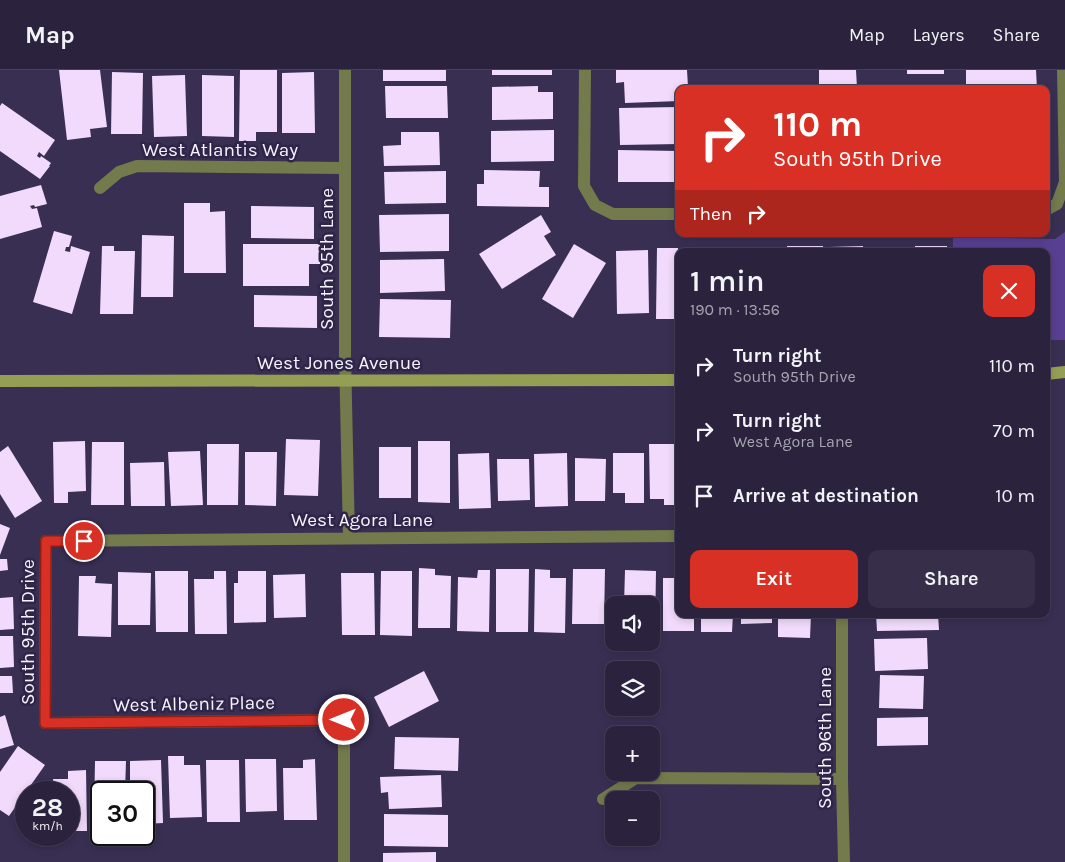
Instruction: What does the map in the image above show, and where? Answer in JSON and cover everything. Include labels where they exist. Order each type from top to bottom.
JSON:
[{"type":"street","name":"South 95th Lane","points":[[346,70],[345,381],[348,538]]},
{"type":"street","points":[[585,70],[584,186],[595,205],[613,214],[675,214]]},
{"type":"street","points":[[1052,207],[1065,182],[1063,70]]},
{"type":"street","name":"West Atlantis Way","points":[[100,188],[119,172],[137,166],[345,168]]},
{"type":"street","points":[[1050,374],[1065,372]]},
{"type":"street","name":"West Jones Avenue","points":[[0,381],[675,380]]},
{"type":"street","name":"West Agora Lane","points":[[46,541],[675,536]]},
{"type":"street","name":"South 95th Drive","points":[[45,723],[46,541]]},
{"type":"street","name":"South 96th Lane","points":[[842,618],[844,862]]},
{"type":"street","name":"West Albeniz Place","points":[[45,723],[344,720],[344,862]]},
{"type":"street","points":[[603,799],[636,778],[842,778]]},
{"type":"shaded area","points":[[1065,232],[1065,340],[1050,340],[1050,248],[953,248],[953,237],[1055,239]]},
{"type":"building","points":[[59,70],[100,70],[107,127],[90,129],[91,137],[67,140]]},
{"type":"building","points":[[240,70],[277,70],[277,132],[256,132],[256,141],[239,141]]},
{"type":"building","points":[[383,70],[446,70],[446,81],[383,81]]},
{"type":"building","points":[[492,70],[552,70],[552,75],[492,75]]},
{"type":"building","points":[[616,70],[687,70],[688,85],[675,85],[675,101],[625,103],[624,82],[616,83]]},
{"type":"building","points":[[819,70],[856,70],[857,85],[819,85]]},
{"type":"building","points":[[907,70],[944,70],[944,74],[907,74]]},
{"type":"building","points":[[966,70],[1036,70],[1037,85],[966,85]]},
{"type":"building","points":[[112,72],[143,73],[142,134],[111,134]]},
{"type":"building","points":[[314,72],[315,133],[282,133],[282,73]]},
{"type":"building","points":[[185,75],[187,136],[154,137],[152,76]]},
{"type":"building","points":[[202,75],[234,76],[234,137],[202,136]]},
{"type":"building","points":[[385,86],[447,86],[448,118],[386,118]]},
{"type":"building","points":[[538,86],[538,92],[553,92],[553,119],[492,120],[492,87]]},
{"type":"building","points":[[2,103],[55,140],[44,156],[39,152],[37,156],[40,158],[41,156],[51,163],[40,179],[0,151],[0,106]]},
{"type":"building","points":[[675,107],[675,144],[620,145],[619,108]]},
{"type":"building","points":[[554,130],[554,161],[491,162],[491,131]]},
{"type":"building","points":[[401,132],[439,132],[440,165],[384,166],[383,146],[401,145]]},
{"type":"building","points":[[618,150],[675,151],[675,182],[618,182]]},
{"type":"building","points":[[484,170],[540,171],[539,187],[549,187],[549,207],[477,206],[477,184],[484,184]]},
{"type":"building","points":[[446,171],[446,203],[385,204],[384,172]]},
{"type":"building","points":[[41,185],[47,204],[35,207],[34,205],[30,206],[32,209],[37,208],[42,227],[0,239],[0,196]]},
{"type":"building","points":[[184,203],[210,203],[210,212],[225,211],[226,273],[184,273]]},
{"type":"building","points":[[251,206],[314,207],[314,239],[251,238]]},
{"type":"building","points":[[449,214],[449,251],[380,252],[379,215]]},
{"type":"building","points":[[541,215],[551,232],[544,236],[556,255],[502,289],[479,254]]},
{"type":"building","points":[[54,231],[72,236],[69,247],[66,247],[65,251],[70,252],[71,246],[90,252],[72,314],[33,302]]},
{"type":"building","points":[[142,235],[174,236],[173,297],[141,297]]},
{"type":"building","points":[[243,244],[320,244],[320,264],[309,264],[309,286],[243,286]]},
{"type":"building","points":[[574,244],[606,263],[573,318],[542,299]]},
{"type":"building","points":[[102,246],[114,246],[114,251],[135,251],[133,314],[100,314]]},
{"type":"building","points":[[787,246],[823,246],[823,248],[787,248]]},
{"type":"building","points":[[863,246],[863,248],[829,248]]},
{"type":"building","points":[[915,246],[947,246],[947,248],[915,248]]},
{"type":"building","points":[[737,247],[737,248],[701,248]]},
{"type":"building","points":[[746,247],[779,247],[779,248]]},
{"type":"building","points":[[873,247],[894,247],[894,248]]},
{"type":"building","points":[[657,248],[675,248],[675,319],[656,319]]},
{"type":"building","points":[[648,250],[649,313],[617,314],[616,251]]},
{"type":"building","points":[[444,259],[445,291],[380,293],[380,260]]},
{"type":"building","points":[[254,295],[317,296],[317,328],[254,327]]},
{"type":"building","points":[[380,299],[451,300],[450,338],[379,337]]},
{"type":"building","points":[[286,439],[320,440],[318,496],[284,495]]},
{"type":"building","points":[[85,441],[86,491],[68,492],[68,503],[54,503],[53,442]]},
{"type":"building","points":[[418,441],[450,441],[450,503],[418,502]]},
{"type":"building","points":[[92,442],[124,442],[124,505],[91,505]]},
{"type":"building","points":[[207,444],[239,444],[238,505],[207,505]]},
{"type":"building","points":[[649,444],[675,444],[675,505],[664,505],[664,499],[650,499]]},
{"type":"building","points":[[8,446],[42,501],[15,518],[0,494],[0,452]]},
{"type":"building","points":[[379,447],[411,447],[411,498],[379,498]]},
{"type":"building","points":[[200,451],[203,505],[171,506],[168,452]]},
{"type":"building","points":[[245,452],[277,452],[276,506],[245,505]]},
{"type":"building","points":[[489,453],[491,508],[459,509],[458,454]]},
{"type":"building","points":[[567,453],[568,506],[535,507],[534,454]]},
{"type":"building","points":[[613,453],[644,453],[644,503],[625,503],[625,493],[613,493]]},
{"type":"building","points":[[575,458],[606,459],[605,501],[575,501]]},
{"type":"building","points":[[497,459],[529,459],[530,500],[498,501]]},
{"type":"building","points":[[164,462],[165,506],[131,506],[130,463]]},
{"type":"building","points":[[0,524],[10,528],[0,555]]},
{"type":"building","points":[[0,559],[7,559],[8,570],[0,571]]},
{"type":"building","points":[[419,568],[435,569],[435,575],[451,576],[450,628],[418,628]]},
{"type":"building","points":[[496,569],[529,569],[528,632],[496,632]]},
{"type":"building","points":[[535,569],[550,570],[550,578],[566,578],[565,633],[534,632]]},
{"type":"building","points":[[573,569],[605,569],[604,624],[572,624]]},
{"type":"building","points":[[478,570],[490,570],[489,632],[457,631],[458,577],[477,578]]},
{"type":"building","points":[[625,570],[656,571],[656,596],[624,596]]},
{"type":"building","points":[[155,571],[188,571],[188,632],[156,632]]},
{"type":"building","points":[[214,571],[226,571],[227,634],[195,634],[194,579],[214,579]]},
{"type":"building","points":[[238,571],[266,571],[266,622],[234,623],[234,583],[238,583]]},
{"type":"building","points":[[381,571],[412,571],[412,636],[380,635]]},
{"type":"building","points":[[118,572],[151,573],[150,625],[118,625]]},
{"type":"building","points":[[341,573],[374,573],[375,635],[342,635]]},
{"type":"building","points":[[305,574],[306,617],[274,618],[273,575]]},
{"type":"building","points":[[79,576],[96,576],[95,583],[112,584],[111,637],[78,636]]},
{"type":"building","points":[[663,578],[675,578],[675,618],[694,618],[694,631],[663,631]]},
{"type":"building","points":[[13,597],[14,629],[0,630],[0,598]]},
{"type":"building","points":[[701,618],[733,618],[732,632],[701,632]]},
{"type":"building","points":[[741,618],[772,618],[772,623],[741,624]]},
{"type":"building","points":[[778,618],[811,618],[810,638],[778,637]]},
{"type":"building","points":[[876,618],[938,618],[939,630],[877,631]]},
{"type":"building","points":[[0,636],[13,636],[14,667],[0,668]]},
{"type":"building","points":[[927,638],[928,669],[875,671],[874,639]]},
{"type":"building","points":[[424,671],[439,701],[389,727],[374,697]]},
{"type":"building","points":[[880,675],[924,676],[923,709],[879,708]]},
{"type":"building","points":[[0,676],[12,676],[13,693],[0,693]]},
{"type":"building","points":[[5,715],[14,745],[0,749],[0,717]]},
{"type":"building","points":[[928,717],[928,745],[877,746],[877,718]]},
{"type":"building","points":[[395,737],[459,738],[458,771],[394,769]]},
{"type":"building","points":[[18,746],[45,765],[34,781],[15,781],[15,808],[9,816],[0,810],[0,772]]},
{"type":"building","points":[[168,756],[184,756],[184,765],[200,765],[202,817],[170,818]]},
{"type":"building","points":[[245,759],[276,759],[277,811],[246,812]]},
{"type":"building","points":[[315,759],[317,820],[284,820],[283,768],[303,768],[303,760]]},
{"type":"building","points":[[161,760],[163,823],[155,823],[155,781],[130,781],[130,761]]},
{"type":"building","points":[[206,760],[239,760],[240,822],[207,822]]},
{"type":"building","points":[[95,761],[126,761],[125,781],[95,781]]},
{"type":"building","points":[[86,770],[87,831],[80,831],[80,781],[53,781],[53,779],[68,779],[68,771]]},
{"type":"building","points":[[441,775],[442,807],[389,809],[388,792],[381,793],[380,777]]},
{"type":"building","points":[[384,814],[448,815],[448,847],[384,846]]},
{"type":"building","points":[[436,852],[436,862],[383,862],[383,853]]},
{"type":"route","points":[[84,541],[46,541],[45,723],[344,720]]}]
